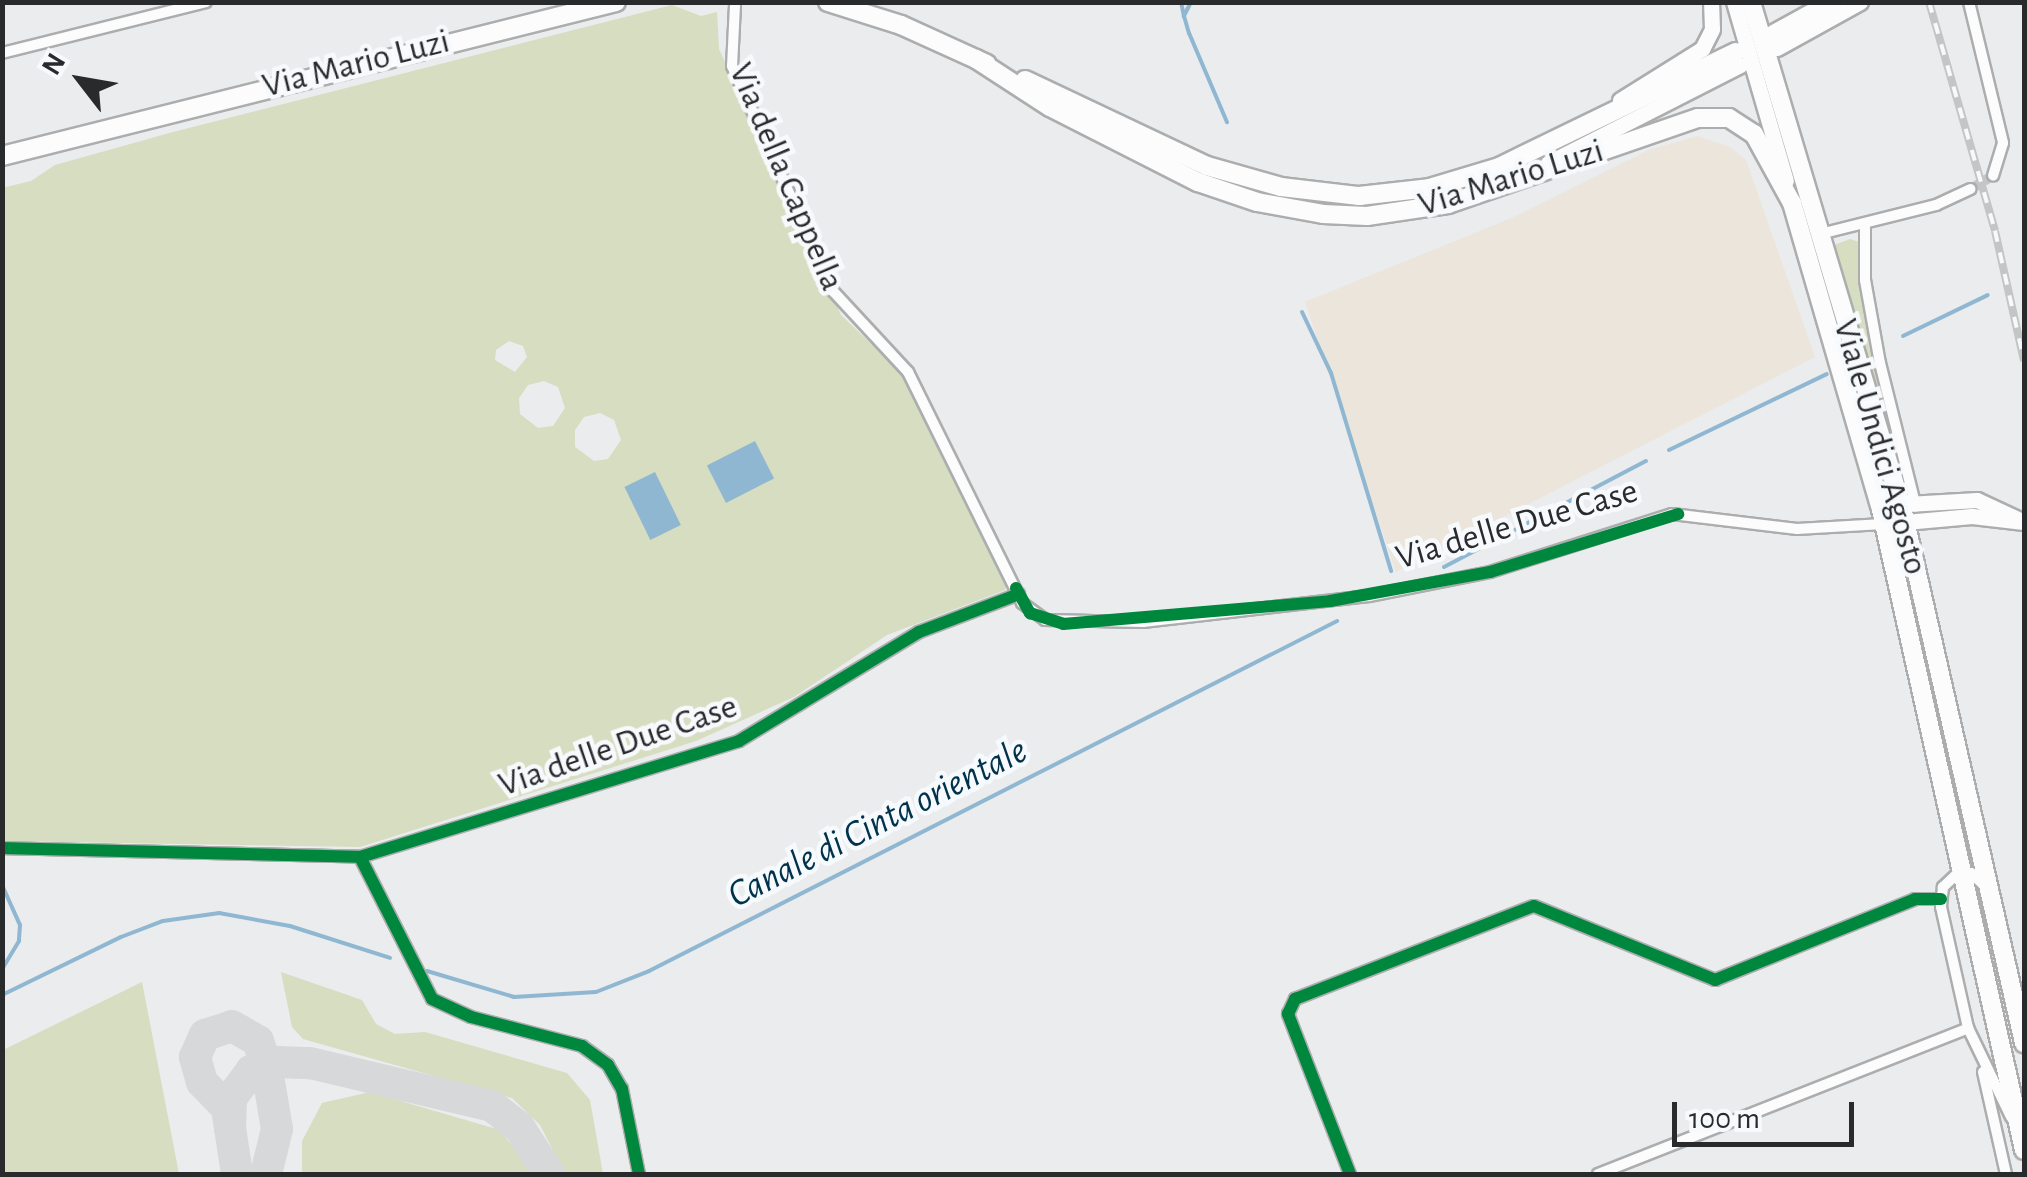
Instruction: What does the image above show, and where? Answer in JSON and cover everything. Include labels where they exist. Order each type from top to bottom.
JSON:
[{"type":"main road","name":"Via Mario Luzi","points":[[2,156],[616,2]]},
{"type":"main road","name":"Via Mario Luzi","points":[[828,2],[902,25],[1207,166],[1300,190],[1399,194],[1518,158],[1738,59]]},
{"type":"main road","points":[[1518,158],[1696,54],[1711,35],[1711,2]]},
{"type":"main road","name":"Viale Undici Agosto","points":[[1734,2],[1883,524],[2024,1150]]},
{"type":"main road","name":"Viale Undici Agosto","points":[[1751,2],[1818,234],[1907,500],[2024,1043]]},
{"type":"main road","points":[[1775,41],[1832,2]]},
{"type":"main road","points":[[1775,41],[1860,2]]},
{"type":"main road","name":"Via Mario Luzi","points":[[976,59],[1158,164],[1271,206],[1367,216],[1448,204],[1712,116],[1754,134],[1792,203]]},
{"type":"main road","points":[[1514,182],[1738,59]]},
{"type":"main road","name":"Via Mario Luzi","points":[[2,168],[97,130]]},
{"type":"main road","points":[[1907,500],[1977,500],[2024,522]]},
{"type":"main road","points":[[1883,524],[1972,516],[2024,522]]},
{"type":"street","points":[[2,53],[206,2]]},
{"type":"street","points":[[1969,2],[2004,144],[1993,174]]},
{"type":"street","name":"Via della Cappella","points":[[735,5],[732,66],[833,290],[908,372],[1019,594]]},
{"type":"street","points":[[1818,234],[1865,224],[1971,189]]},
{"type":"street","points":[[1865,224],[1865,280],[1907,500]]},
{"type":"street","name":"Via delle Due Case","points":[[2,848],[360,857],[739,740],[919,632],[1019,594],[1030,613],[1051,623],[1143,622],[1408,589],[1490,572],[1672,514],[1796,529],[1883,524]]},
{"type":"street","points":[[360,857],[432,999],[471,1017],[582,1046],[608,1065],[622,1089],[639,1174]]},
{"type":"street","points":[[1350,1174],[1288,1014],[1295,999],[1534,906],[1715,980],[1915,899],[1941,899],[1945,883],[1960,872],[1975,875],[1991,895]]},
{"type":"street","name":"Viale Undici Agosto","points":[[1941,899],[1968,1028],[2024,1150]]},
{"type":"street","points":[[1598,1174],[1968,1028]]},
{"type":"street","points":[[1980,1061],[2006,1174]]},
{"type":"shaded area","points":[[1697,136],[1730,147],[1746,160],[1815,357],[1396,572],[1305,302],[1514,217],[1649,150]]},
{"type":"green space","points":[[672,5],[701,16],[717,12],[719,49],[841,315],[906,377],[1008,584],[1005,590],[887,635],[794,697],[696,741],[360,847],[3,841],[2,188],[31,181],[55,165]],"holes":[[[509,341],[523,346],[527,357],[515,372],[495,360],[496,350]],[[544,381],[558,387],[565,408],[553,426],[538,428],[520,414],[519,398],[528,385]],[[600,413],[614,420],[621,440],[608,459],[594,461],[575,447],[575,430],[584,417]]]},
{"type":"green space","points":[[1850,239],[1859,242],[1869,345],[1911,501],[1834,245]]},
{"type":"green space","points":[[1913,588],[1976,869],[1957,818]]},
{"type":"green space","points":[[281,972],[362,1000],[376,1024],[395,1034],[425,1032],[567,1073],[590,1100],[603,1174],[565,1174],[540,1125],[512,1098],[303,1039],[292,1027]]},
{"type":"green space","points":[[142,982],[179,1174],[3,1174],[3,1050]]},
{"type":"green space","points":[[370,1092],[500,1130],[534,1174],[302,1174],[302,1141],[322,1103]]},
{"type":"water","points":[[755,441],[774,478],[726,503],[707,466]]},
{"type":"water","points":[[655,472],[681,525],[650,540],[624,487]]},
{"type":"waterway","points":[[1181,2],[1184,16]]},
{"type":"waterway","points":[[1191,2],[1184,16],[1189,33],[1227,122]]},
{"type":"waterway","name":"Canale di Cinta orientale","points":[[1903,336],[1988,295]]},
{"type":"waterway","points":[[1302,312],[1331,373],[1391,571]]},
{"type":"waterway","name":"Canale di Cinta orientale","points":[[1669,450],[1827,374]]},
{"type":"waterway","name":"Canale di Cinta orientale","points":[[1444,567],[1646,461]]},
{"type":"waterway","name":"Canale di Cinta orientale","points":[[427,971],[514,997],[596,992],[649,971],[1337,621]]},
{"type":"waterway","points":[[2,885],[20,925],[19,941],[2,969]]},
{"type":"waterway","name":"Canale di Cinta orientale","points":[[2,995],[121,937],[163,921],[219,913],[290,926],[390,958]]},
{"type":"taxiway","points":[[237,1174],[227,1108],[202,1082],[195,1057],[205,1035],[232,1026],[258,1041],[266,1064],[277,1129],[266,1174]]},
{"type":"taxiway","points":[[230,1129],[231,1098],[251,1071],[277,1062],[310,1063],[492,1106],[519,1127],[549,1174]]},
{"type":"tunnel","points":[[1971,189],[1993,175]]},
{"type":"railway","points":[[1929,2],[1995,231],[2024,361]]},
{"type":"cycle path","points":[[1016,588],[1030,613],[1063,624],[1330,601],[1490,572],[1678,514]]},
{"type":"cycle path","points":[[2,848],[360,857],[739,741],[919,632],[1019,594]]},
{"type":"cycle path","points":[[360,857],[432,999],[471,1017],[582,1046],[608,1065],[622,1089],[639,1174]]},
{"type":"cycle path","points":[[1350,1174],[1288,1014],[1295,999],[1534,906],[1715,980],[1915,899],[1941,899]]}]
